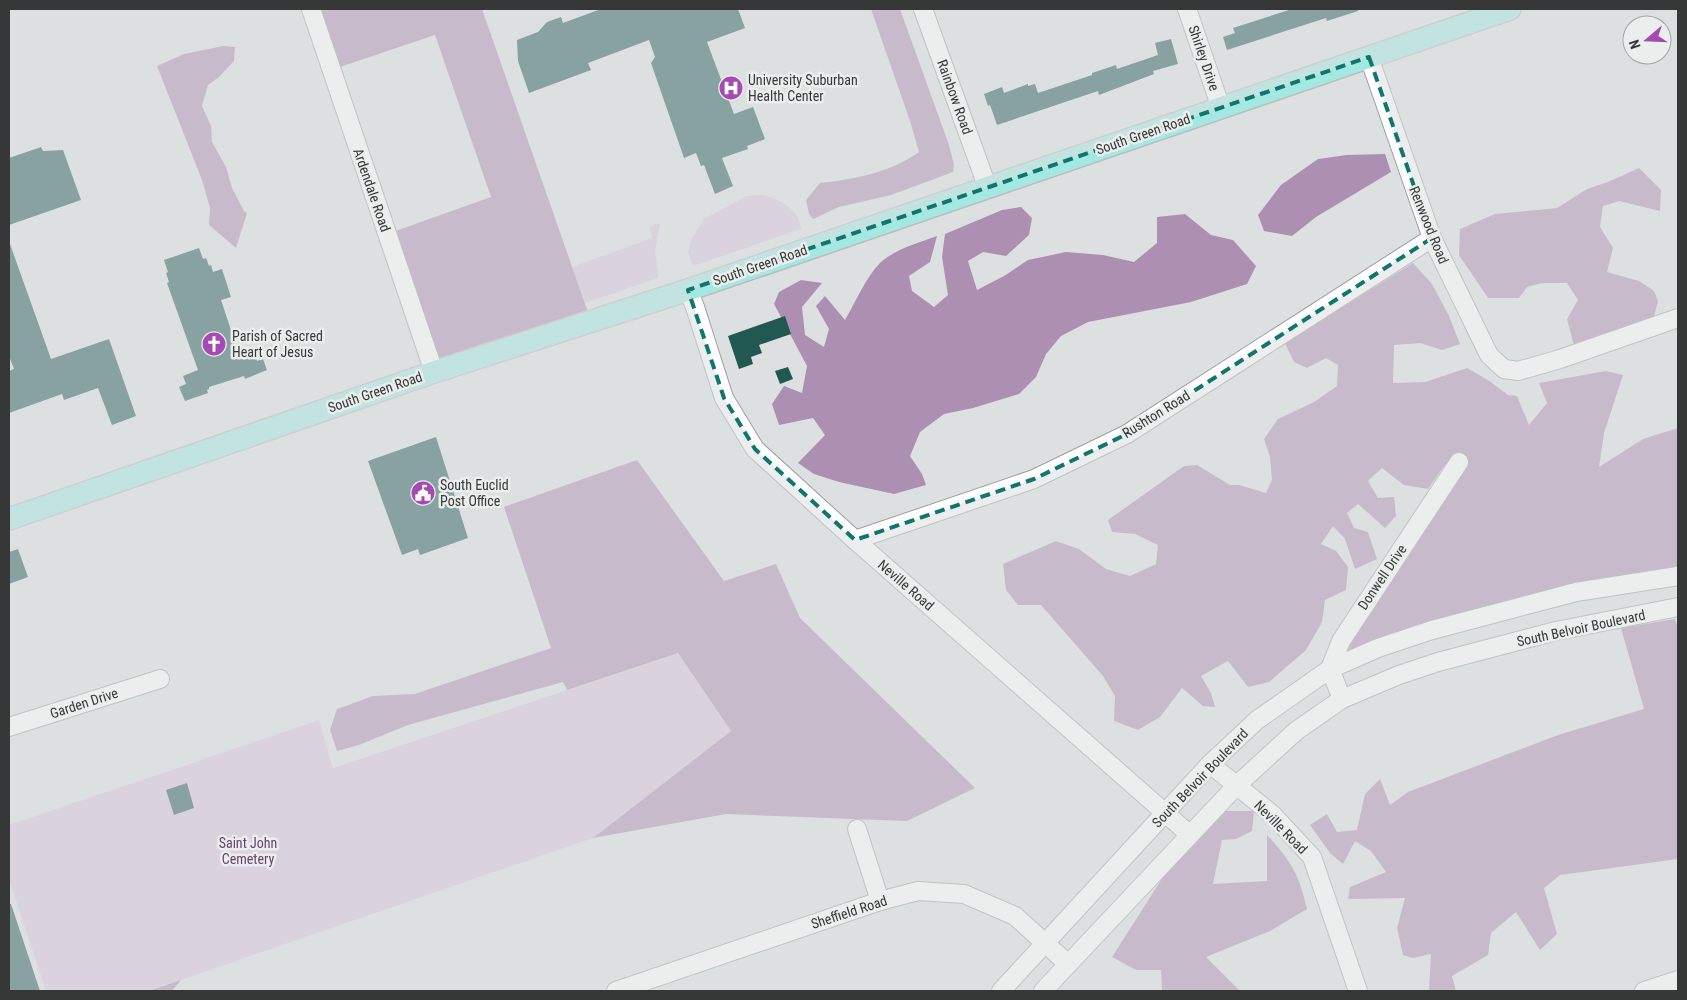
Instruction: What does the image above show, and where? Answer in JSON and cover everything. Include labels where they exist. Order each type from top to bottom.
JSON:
[{"type":"main road","name":"South Green Road","points":[[9,518],[434,372],[688,290],[987,186],[1510,9]]},
{"type":"street","name":"Ardendale Road","points":[[310,9],[434,372]]},
{"type":"street","name":"Rainbow Road","points":[[923,9],[987,186]]},
{"type":"street","name":"Shirley Drive","points":[[1187,9],[1221,108]]},
{"type":"street","name":"Renwood Road","points":[[1369,57],[1432,238],[1489,355],[1504,369],[1518,371],[1560,359],[1678,318]]},
{"type":"street","name":"Rushton Road","points":[[856,540],[1034,479],[1126,434],[1432,238]]},
{"type":"street","name":"Neville Road","points":[[688,290],[724,398],[755,449],[1189,834]]},
{"type":"street","name":"Donwell Drive","points":[[1330,669],[1340,641],[1459,462]]},
{"type":"street","name":"South Belvoir Boulevard","points":[[1000,991],[1210,764],[1257,720],[1330,669],[1378,648],[1432,630],[1576,592],[1678,576]]},
{"type":"street","name":"South Belvoir Boulevard","points":[[1043,991],[1237,785],[1296,731],[1342,699],[1399,675],[1438,662],[1556,631],[1678,608]]},
{"type":"street","points":[[1330,669],[1342,699]]},
{"type":"street","name":"Garden Drive","points":[[9,727],[160,679]]},
{"type":"street","name":"Neville Road","points":[[1210,764],[1273,815],[1312,858],[1358,991]]},
{"type":"street","points":[[857,829],[880,901]]},
{"type":"street","name":"Sheffield Road","points":[[616,991],[880,901],[918,891],[964,894],[1015,916],[1068,964]]},
{"type":"street","points":[[1644,991],[1678,980]]},
{"type":"highlighted area","points":[[1369,57],[1432,238],[1127,434],[1034,479],[855,540],[755,449],[724,398],[688,290]]},
{"type":"green space","points":[[764,195],[788,206],[797,216],[801,229],[693,266],[688,253],[691,240],[704,219],[746,196]]},
{"type":"green space","points":[[660,224],[655,252],[658,278],[585,303],[572,267],[652,238],[649,227]]},
{"type":"green space","name":"Saint John Cemetery","points":[[678,653],[731,731],[593,838],[149,991],[46,991],[9,880],[9,825],[319,720],[333,768]]},
{"type":"shaded area","points":[[311,9],[482,9],[591,321],[434,372],[387,234],[491,197],[435,35],[331,70]]},
{"type":"shaded area","points":[[871,9],[900,9],[949,145],[954,165],[953,172],[891,195],[839,207],[813,219],[809,214],[806,200],[820,183],[859,177],[884,170],[919,152]]},
{"type":"shaded area","points":[[223,46],[235,47],[234,61],[219,77],[208,85],[202,106],[211,126],[212,142],[226,167],[232,188],[244,211],[247,213],[236,248],[209,225],[210,208],[202,180],[157,66],[184,54]]},
{"type":"shaded area","points":[[1385,154],[1391,172],[1316,217],[1292,236],[1264,231],[1258,215],[1281,185],[1318,159],[1347,155]]},
{"type":"shaded area","points":[[1639,168],[1661,190],[1660,211],[1619,201],[1603,206],[1600,227],[1613,248],[1607,272],[1639,281],[1654,291],[1658,301],[1653,320],[1574,346],[1567,319],[1578,300],[1567,283],[1542,283],[1527,287],[1519,298],[1488,298],[1459,255],[1460,229],[1495,214],[1557,208],[1587,189]]},
{"type":"shaded area","points":[[1021,207],[1032,218],[1029,235],[1006,256],[983,252],[968,261],[977,290],[1004,276],[1028,260],[1066,252],[1103,255],[1134,262],[1157,243],[1157,217],[1185,214],[1211,235],[1233,240],[1256,266],[1247,284],[1191,302],[1088,322],[1061,336],[1046,354],[1036,377],[1019,394],[973,408],[944,414],[920,432],[910,456],[922,474],[926,485],[894,494],[839,482],[814,474],[798,463],[825,435],[813,418],[779,425],[772,404],[784,386],[802,393],[807,366],[774,304],[779,292],[801,280],[822,283],[802,307],[805,335],[824,347],[829,329],[816,306],[825,296],[845,320],[865,283],[880,263],[900,250],[937,236],[930,262],[909,276],[912,291],[934,307],[948,295],[942,257],[945,234],[1002,210]]},
{"type":"shaded area","points":[[1413,263],[1432,284],[1449,316],[1460,344],[1442,350],[1420,343],[1394,345],[1393,383],[1425,382],[1467,368],[1488,380],[1508,395],[1517,396],[1529,425],[1547,403],[1539,383],[1606,371],[1623,375],[1604,433],[1599,467],[1643,439],[1678,428],[1678,576],[1576,592],[1330,669],[1458,462],[1444,466],[1428,489],[1404,485],[1382,468],[1368,481],[1378,498],[1394,497],[1396,516],[1385,528],[1358,504],[1347,513],[1354,528],[1368,532],[1377,559],[1355,569],[1345,539],[1333,526],[1321,544],[1336,551],[1348,567],[1346,590],[1325,600],[1322,622],[1306,650],[1269,682],[1248,687],[1228,661],[1201,676],[1211,693],[1215,707],[1203,706],[1182,688],[1160,717],[1138,730],[1114,721],[1115,696],[1103,676],[1041,605],[1018,605],[1006,590],[1003,564],[1056,541],[1079,549],[1106,569],[1130,576],[1156,564],[1158,545],[1135,534],[1112,532],[1108,520],[1184,466],[1197,465],[1230,485],[1239,485],[1266,493],[1272,480],[1270,457],[1264,439],[1278,419],[1314,402],[1337,386],[1338,365],[1326,358],[1307,368],[1294,362],[1285,343]]},
{"type":"shaded area","points":[[637,460],[724,581],[776,564],[800,618],[975,788],[907,821],[726,814],[593,838],[731,731],[678,653],[567,690],[563,682],[408,725],[359,745],[337,751],[330,730],[337,709],[373,696],[415,694],[551,648],[504,507]]},
{"type":"shaded area","points":[[1675,619],[1678,628],[1678,859],[1560,875],[1544,888],[1557,934],[1540,950],[1516,912],[1491,933],[1488,955],[1452,976],[1456,991],[1429,991],[1431,954],[1413,958],[1403,955],[1397,928],[1405,898],[1348,899],[1350,887],[1386,872],[1371,851],[1355,841],[1343,864],[1330,853],[1310,825],[1327,814],[1337,832],[1357,830],[1365,794],[1380,779],[1390,805],[1408,792],[1558,735],[1644,709],[1621,628]]},
{"type":"shaded area","points":[[1221,811],[1254,811],[1252,831],[1236,839],[1222,840],[1213,884],[1267,881],[1267,835],[1293,869],[1301,886],[1307,909],[1270,931],[1206,957],[1240,991],[1162,991],[1161,970],[1136,970],[1112,957],[1163,877]]},
{"type":"shaded area","points":[[181,980],[172,991],[149,991]]},
{"type":"building","points":[[601,9],[738,9],[745,28],[707,42],[734,114],[753,107],[765,139],[747,146],[748,149],[722,158],[733,186],[715,194],[704,165],[701,166],[696,153],[684,158],[651,63],[655,57],[649,40],[588,63],[591,70],[529,93],[518,61],[517,40],[538,32],[547,22],[561,17],[563,23]]},
{"type":"building","points":[[1292,9],[1358,9],[1358,11],[1327,21],[1326,18],[1227,50],[1223,37],[1235,33],[1233,28]]},
{"type":"building","points":[[1171,39],[1178,64],[1153,71],[1154,74],[1099,95],[1098,91],[997,125],[984,94],[1002,87],[1004,93],[1028,84],[1028,86],[1035,84],[1038,93],[1116,65],[1117,69],[1158,55],[1155,43]]},
{"type":"building","points":[[41,147],[43,151],[63,150],[81,200],[9,225],[9,158]]},
{"type":"building","points":[[9,244],[51,359],[109,339],[136,416],[112,425],[98,388],[64,400],[62,394],[9,413],[9,371],[14,369],[9,356]]},
{"type":"building","points":[[199,248],[203,259],[206,258],[213,272],[222,269],[231,297],[221,300],[239,354],[253,349],[257,361],[263,359],[267,370],[245,379],[244,376],[209,387],[208,393],[185,401],[179,387],[186,384],[183,376],[198,370],[167,283],[169,282],[166,273],[168,272],[164,260]]},
{"type":"building","points":[[785,316],[791,334],[759,345],[762,353],[751,357],[753,364],[739,369],[728,336]]},
{"type":"building","points":[[788,367],[793,379],[780,384],[775,371]]},
{"type":"building","points":[[436,437],[468,538],[420,555],[418,549],[402,555],[368,461]]},
{"type":"building","points":[[18,549],[28,577],[9,584],[9,552]]},
{"type":"building","points":[[187,783],[194,808],[174,815],[166,790]]},
{"type":"building","points":[[9,904],[11,904],[40,991],[9,991]]},
{"type":"place","name":"University Suburban Health Center","points":[[731,88]]},
{"type":"place","name":"Parish of Sacred Heart of Jesus","points":[[214,344]]},
{"type":"place","name":"South Euclid Post Office","points":[[423,493]]}]
